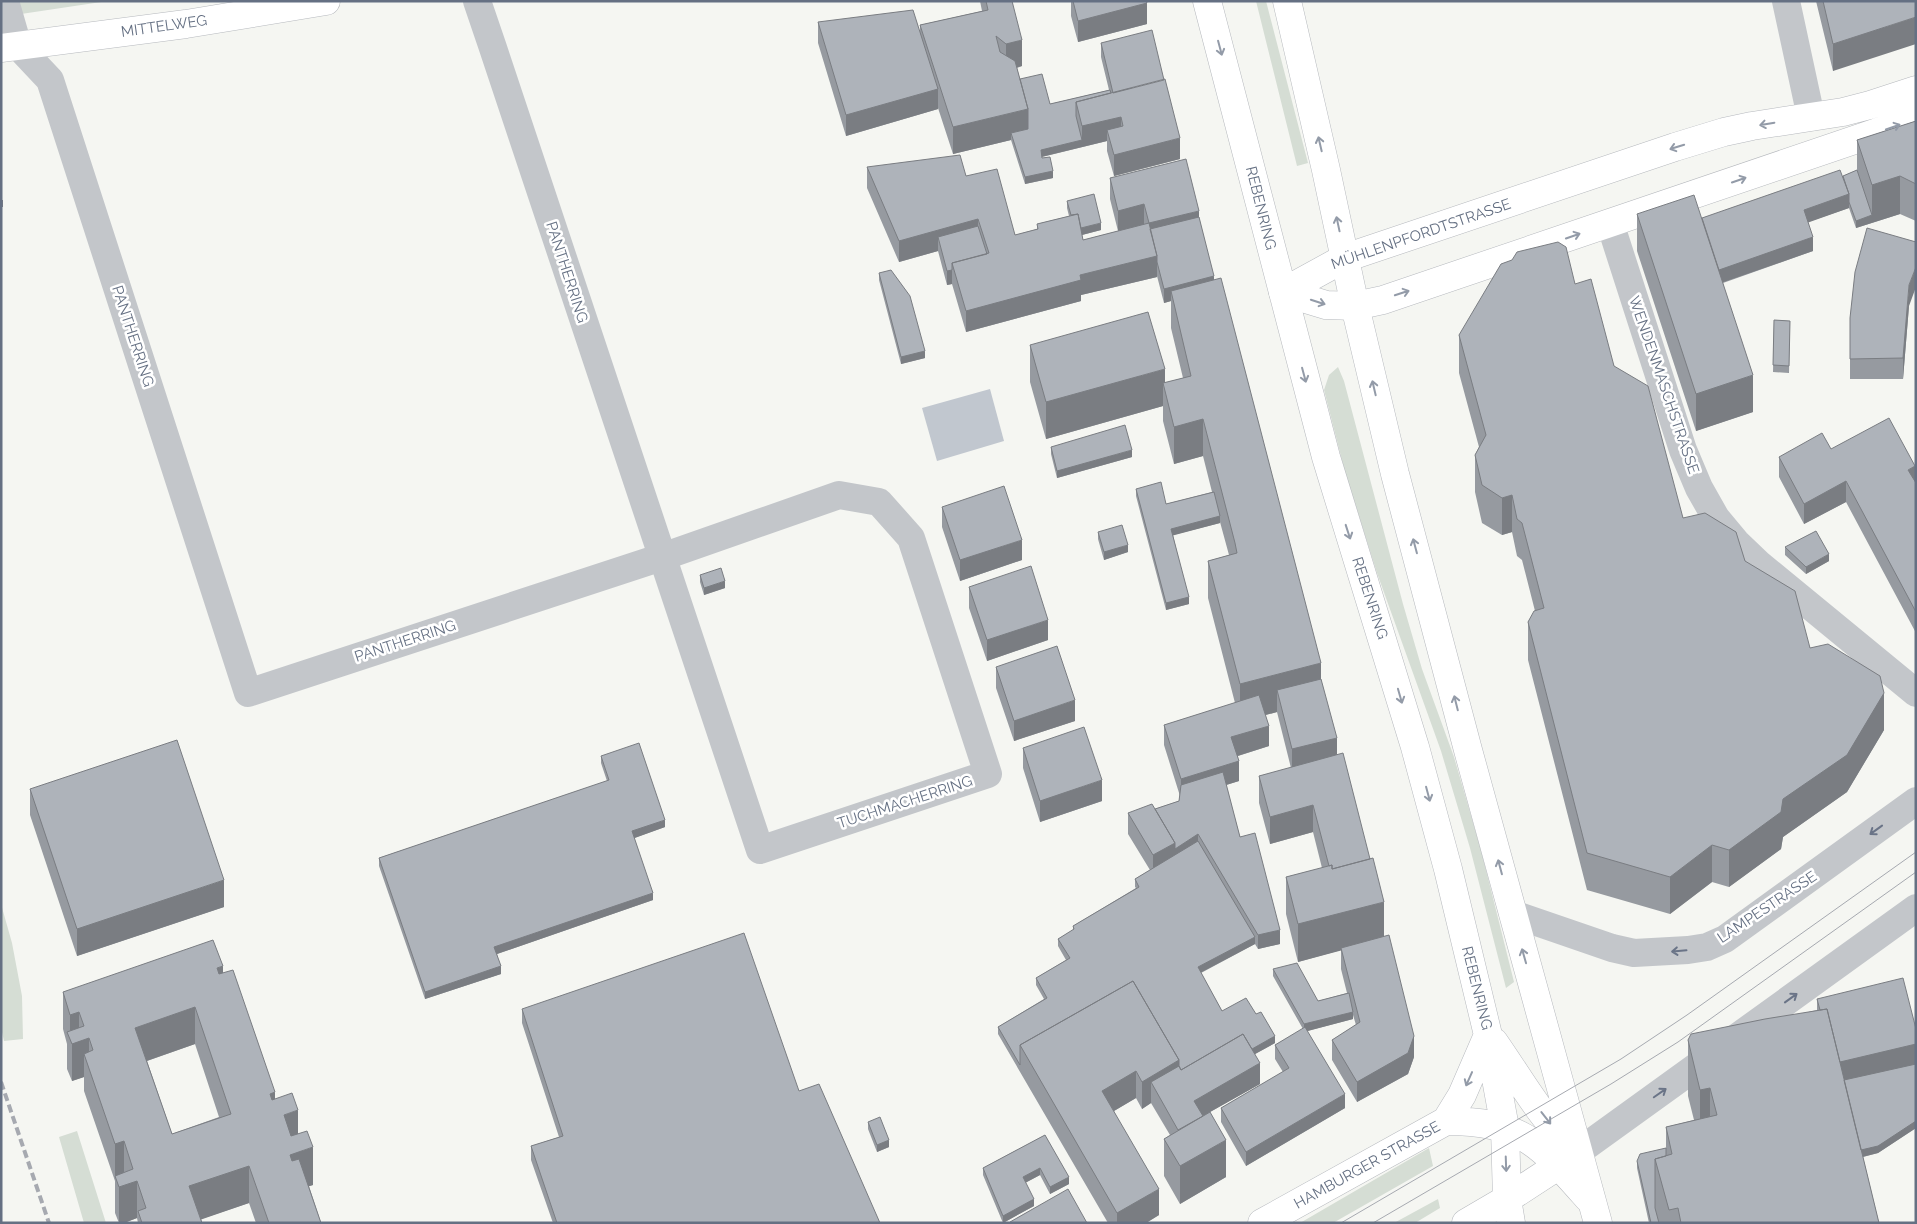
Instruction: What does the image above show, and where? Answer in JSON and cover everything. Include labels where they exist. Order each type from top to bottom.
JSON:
[{"type":"main road","name":"MITTELWEG","points":[[10,47],[186,24],[326,1]]},
{"type":"main road","name":"REBENRING","points":[[1207,1],[1345,523],[1386,649],[1448,869],[1488,1035],[1504,1128],[1509,1211]]},
{"type":"main road","points":[[1287,1],[1355,306],[1395,474],[1552,1057],[1569,1159]]},
{"type":"main road","name":"MÜHLENPFORDTSTRASSE","points":[[1283,292],[1345,258],[1691,142],[1752,126],[1870,105],[1916,90]]},
{"type":"main road","points":[[1283,292],[1326,305],[1355,306],[1392,297],[1916,119]]},
{"type":"main road","points":[[1488,1035],[1562,1138],[1569,1159]]},
{"type":"main road","name":"HAMBURGER STRASSE","points":[[1262,1223],[1446,1121],[1462,1095],[1488,1035]]},
{"type":"main road","points":[[1521,1081],[1532,1084],[1539,1082],[1547,1072],[1552,1057]]},
{"type":"main road","name":"HAMBURGER STRASSE","points":[[1446,1121],[1479,1122],[1504,1128],[1569,1159],[1595,1213]]},
{"type":"main road","points":[[1466,1223],[1509,1211],[1569,1159]]},
{"type":"street","points":[[6,1],[10,47]]},
{"type":"street","name":"PANTHERRING","points":[[10,47],[50,80],[248,693],[662,557],[477,1]]},
{"type":"street","points":[[1786,1],[1811,117]]},
{"type":"street","name":"WENDENMASCHSTRASSE","points":[[1610,223],[1684,450],[1699,488],[1716,518],[1736,542],[1760,564],[1916,694]]},
{"type":"street","name":"TUCHMACHERRING","points":[[839,495],[879,502],[911,538],[988,774],[760,850],[662,557],[839,495]]},
{"type":"street","name":"LAMPESTRASSE","points":[[1513,914],[1612,948],[1634,953],[1670,952],[1707,947],[1725,939],[1916,801]]},
{"type":"street","points":[[1569,1159],[1916,908]]},
{"type":"shaded area","points":[[1,1],[108,1],[1,17]]},
{"type":"shaded area","points":[[1256,1],[1266,1],[1308,163],[1297,166]]},
{"type":"shaded area","points":[[1338,367],[1344,381],[1422,669],[1454,757],[1481,850],[1514,982],[1506,988],[1470,848],[1441,751],[1377,573],[1345,472],[1324,390],[1329,375]]},
{"type":"shaded area","points":[[990,389],[1004,441],[937,461],[922,408]]},
{"type":"shaded area","points":[[1,904],[12,943],[22,996],[23,1039],[4,1041],[1,1028]]},
{"type":"shaded area","points":[[77,1131],[106,1223],[84,1223],[59,1137]]},
{"type":"shaded area","points":[[1429,1148],[1433,1166],[1333,1223],[1300,1223]]},
{"type":"shaded area","points":[[1438,1199],[1440,1208],[1415,1223],[1394,1223]]},
{"type":"building","points":[[986,1],[1012,1],[1022,40],[1006,44],[996,36],[1000,52],[1015,61],[1028,109],[953,127],[920,25],[988,10]]},
{"type":"building","points":[[1073,1],[1146,1],[1147,3],[1078,21]]},
{"type":"building","points":[[1823,1],[1916,1],[1916,17],[1833,44]]},
{"type":"building","points":[[913,10],[938,89],[846,115],[818,22]]},
{"type":"building","points":[[1152,30],[1164,80],[1113,93],[1101,43]]},
{"type":"building","points":[[1042,74],[1050,104],[1110,90],[1111,93],[1076,102],[1076,116],[1082,140],[1041,150],[1042,158],[1050,157],[1053,171],[1025,177],[1011,133],[1028,129],[1028,109],[1020,79]]},
{"type":"building","points":[[1165,79],[1180,138],[1114,155],[1107,130],[1123,126],[1121,117],[1082,126],[1076,102]]},
{"type":"building","points":[[1916,121],[1916,184],[1900,176],[1872,185],[1857,140]]},
{"type":"building","points":[[960,155],[966,176],[997,169],[1015,235],[1038,229],[1037,224],[1078,214],[1083,240],[1149,223],[1157,256],[1080,275],[1081,280],[966,311],[952,263],[989,253],[978,219],[899,241],[867,167]]},
{"type":"building","points":[[1186,159],[1199,211],[1149,223],[1144,204],[1118,211],[1110,178]]},
{"type":"building","points":[[1840,170],[1849,194],[1804,210],[1813,237],[1719,270],[1702,218]]},
{"type":"building","points":[[1857,170],[1872,215],[1856,221],[1843,176]]},
{"type":"building","points":[[1094,194],[1101,223],[1081,228],[1078,214],[1071,215],[1067,201]]},
{"type":"building","points":[[1694,195],[1753,375],[1696,394],[1637,214]]},
{"type":"building","points":[[1199,217],[1214,276],[1164,289],[1150,229]]},
{"type":"building","points":[[978,226],[987,254],[952,263],[952,270],[947,271],[938,237]]},
{"type":"building","points":[[1867,228],[1916,242],[1916,267],[1909,285],[1903,358],[1850,359],[1850,318],[1855,272]]},
{"type":"building","points":[[1558,242],[1566,247],[1575,284],[1591,279],[1614,366],[1648,386],[1683,518],[1705,513],[1736,532],[1745,561],[1795,591],[1810,648],[1828,644],[1880,676],[1884,693],[1847,755],[1783,799],[1781,812],[1729,850],[1712,845],[1670,877],[1587,853],[1528,622],[1534,611],[1544,608],[1522,523],[1517,519],[1512,495],[1502,498],[1482,485],[1475,455],[1486,435],[1459,335],[1501,264],[1512,260],[1517,252]]},
{"type":"building","points":[[891,270],[910,296],[925,351],[901,357],[879,273]]},
{"type":"building","points":[[1221,278],[1321,663],[1240,684],[1208,561],[1237,553],[1235,543],[1203,419],[1174,427],[1163,383],[1191,376],[1171,291]]},
{"type":"building","points":[[1148,312],[1165,369],[1046,402],[1030,345]]},
{"type":"building","points":[[1774,320],[1790,321],[1789,366],[1773,365]]},
{"type":"building","points":[[1889,418],[1915,466],[1908,470],[1916,483],[1916,612],[1846,481],[1804,504],[1779,457],[1822,433],[1831,449]]},
{"type":"building","points":[[1125,425],[1132,450],[1057,471],[1051,447]]},
{"type":"building","points":[[1161,482],[1166,504],[1214,492],[1220,516],[1171,529],[1189,597],[1166,603],[1136,489]]},
{"type":"building","points":[[1004,486],[1022,540],[960,560],[942,507]]},
{"type":"building","points":[[1122,525],[1128,545],[1104,552],[1098,532]]},
{"type":"building","points":[[1816,531],[1829,554],[1806,567],[1785,547]]},
{"type":"building","points":[[1031,566],[1048,620],[987,640],[969,587]]},
{"type":"building","points":[[721,568],[725,581],[704,588],[700,575]]},
{"type":"building","points":[[1057,646],[1075,700],[1014,721],[996,667]]},
{"type":"building","points":[[1321,679],[1337,738],[1292,749],[1277,690]]},
{"type":"building","points":[[1259,695],[1269,726],[1231,737],[1239,761],[1181,779],[1164,725]]},
{"type":"building","points":[[1084,727],[1102,780],[1040,801],[1023,748]]},
{"type":"building","points":[[177,740],[224,880],[77,929],[30,789]]},
{"type":"building","points":[[639,743],[665,820],[632,831],[653,893],[494,947],[501,966],[425,992],[379,858],[609,780],[601,756]]},
{"type":"building","points":[[1343,753],[1370,859],[1332,869],[1332,865],[1329,866],[1313,805],[1270,817],[1259,776]]},
{"type":"building","points":[[1223,772],[1240,837],[1255,833],[1280,930],[1258,935],[1198,834],[1175,849],[1175,843],[1155,809],[1179,801],[1181,785]]},
{"type":"building","points":[[1152,804],[1175,843],[1153,855],[1128,813]]},
{"type":"building","points":[[1198,841],[1255,937],[1198,967],[1222,1011],[1246,998],[1256,1014],[1261,1012],[1275,1036],[1252,1049],[1243,1034],[1181,1070],[1179,1060],[1133,981],[1020,1045],[1020,1065],[998,1027],[1047,998],[1036,978],[1070,958],[1058,939],[1074,929],[1073,926],[1139,887],[1135,879]]},
{"type":"building","points":[[1373,858],[1384,902],[1298,924],[1286,877],[1332,865],[1332,869]]},
{"type":"building","points":[[744,933],[799,1091],[819,1084],[880,1223],[557,1223],[531,1146],[563,1136],[522,1009]]},
{"type":"building","points":[[1389,935],[1414,1036],[1408,1053],[1357,1082],[1332,1040],[1360,1022],[1341,948]]},
{"type":"building","points":[[213,940],[223,966],[217,968],[219,974],[233,970],[275,1092],[270,1094],[272,1100],[292,1093],[298,1110],[284,1115],[291,1136],[307,1131],[313,1147],[290,1155],[292,1161],[299,1159],[321,1223],[269,1223],[249,1166],[189,1186],[202,1223],[142,1223],[138,1211],[146,1208],[137,1181],[119,1187],[115,1176],[133,1169],[124,1141],[115,1144],[84,1054],[93,1050],[89,1038],[72,1044],[67,1032],[84,1026],[79,1012],[70,1015],[63,992]],"holes":[[[195,1007],[231,1114],[172,1134],[135,1028]]]},
{"type":"building","points":[[1297,963],[1318,1001],[1349,993],[1353,1012],[1304,1024],[1273,969]]},
{"type":"building","points":[[1903,978],[1916,1029],[1916,1044],[1840,1062],[1827,1009],[1820,1010],[1817,999]]},
{"type":"building","points":[[1133,981],[1179,1060],[1142,1082],[1136,1071],[1102,1091],[1159,1189],[1117,1213],[1020,1045]]},
{"type":"building","points":[[1827,1009],[1879,1223],[1681,1223],[1678,1208],[1669,1210],[1655,1159],[1672,1154],[1666,1127],[1717,1115],[1710,1088],[1700,1090],[1688,1040],[1691,1034]]},
{"type":"building","points":[[1305,1027],[1345,1094],[1246,1152],[1221,1108],[1289,1068],[1275,1045]]},
{"type":"building","points":[[1243,1034],[1260,1063],[1194,1101],[1203,1116],[1178,1130],[1151,1082],[1179,1066],[1181,1070]]},
{"type":"building","points":[[1916,1064],[1916,1121],[1878,1146],[1861,1150],[1844,1080]]},
{"type":"building","points":[[1210,1112],[1226,1140],[1180,1166],[1164,1139]]},
{"type":"building","points":[[880,1117],[889,1140],[877,1145],[868,1122]]},
{"type":"building","points":[[1045,1135],[1069,1177],[1050,1187],[1040,1168],[1023,1177],[1034,1199],[1003,1216],[983,1168]]},
{"type":"building","points":[[1666,1148],[1666,1156],[1655,1159],[1655,1208],[1659,1223],[1651,1223],[1637,1161],[1640,1154]]},
{"type":"building","points":[[1068,1189],[1087,1223],[1010,1223],[1010,1222]]},
{"type":"tram line","points":[[1341,1223],[1621,1059],[1687,1015],[1916,852]]},
{"type":"tram line","points":[[1373,1223],[1611,1084],[1678,1042],[1916,872]]},
{"type":"railway","points":[[1,1082],[49,1223]]}]
